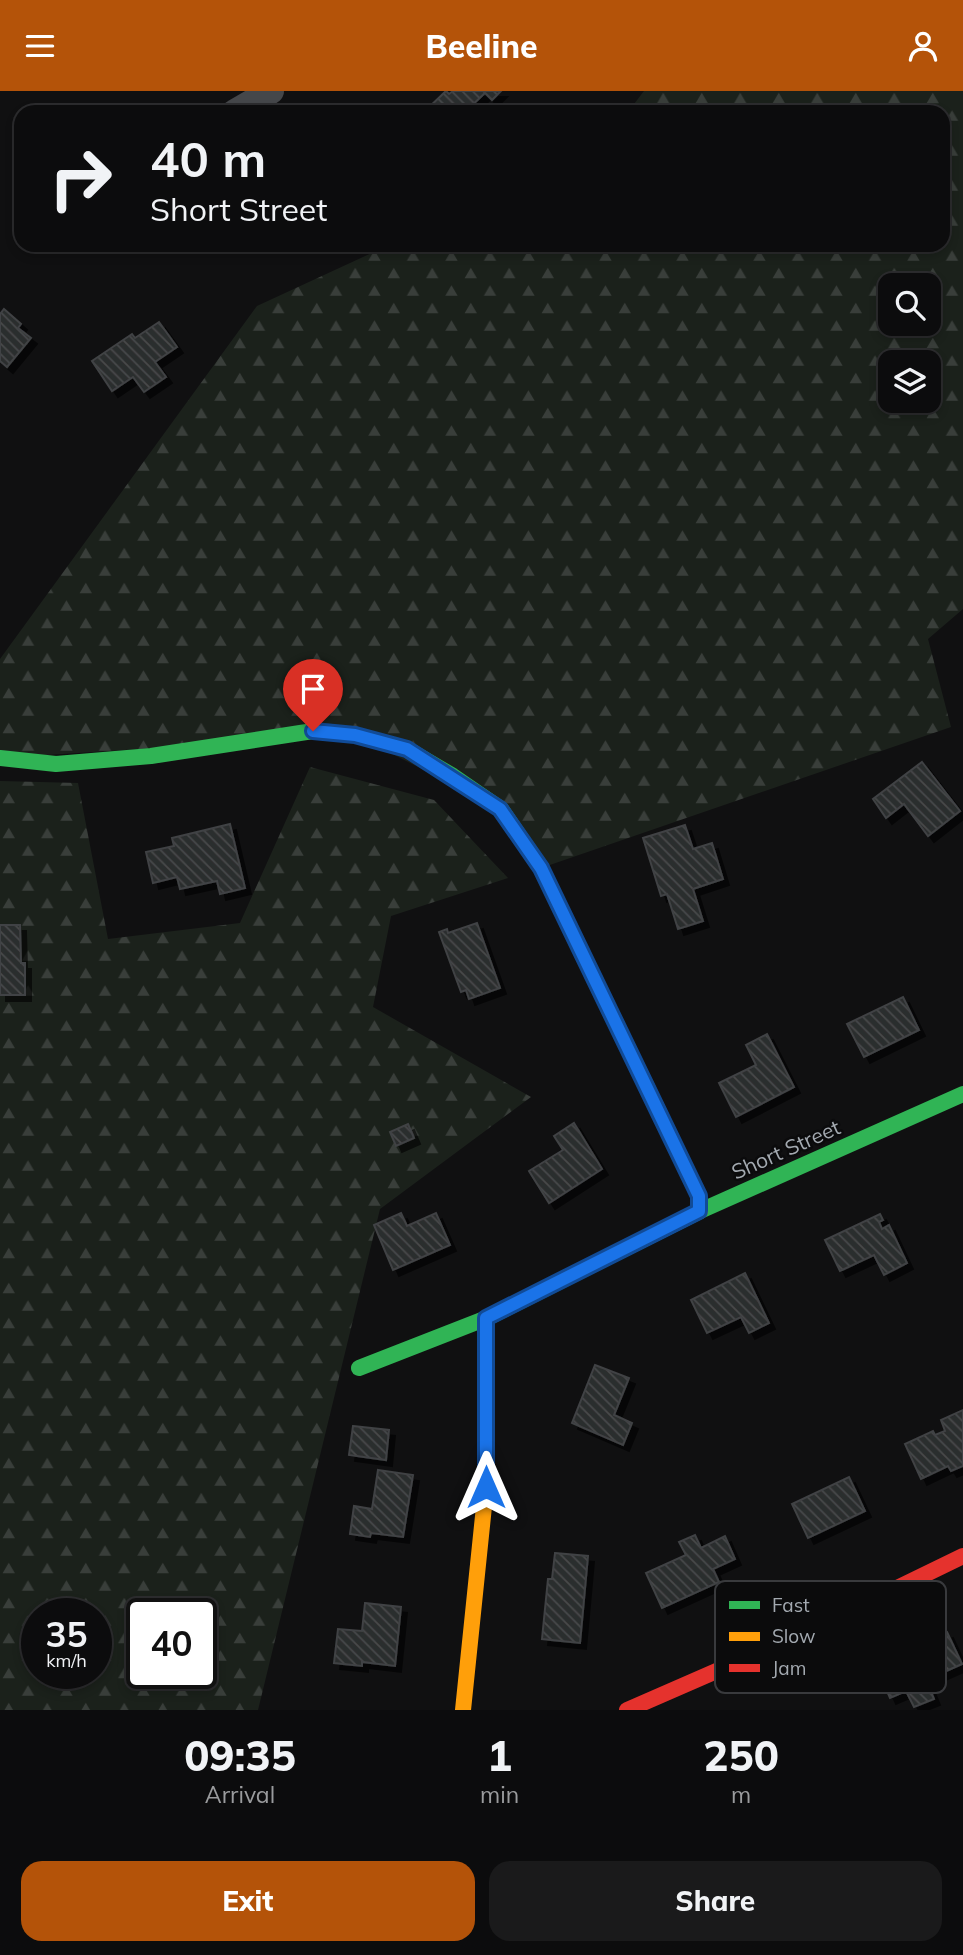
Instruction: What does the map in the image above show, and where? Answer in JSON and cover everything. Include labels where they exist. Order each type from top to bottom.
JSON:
[{"type":"street","points":[[246,105],[271,91]]},
{"type":"street","points":[[0,758],[56,764],[151,756],[313,731],[355,735],[407,749],[453,776],[500,809],[541,868],[699,1196],[699,1211]]},
{"type":"street","name":"Short Street","points":[[359,1368],[486,1318],[699,1211],[963,1094]]},
{"type":"street","points":[[463,1710],[486,1487],[486,1318]]},
{"type":"street","points":[[912,1581],[963,1556]]},
{"type":"street","points":[[627,1710],[715,1672]]},
{"type":"green space","points":[[644,91],[963,91],[963,609],[928,639],[951,727],[541,868],[501,809],[355,735],[0,758],[0,659],[257,306],[374,252],[950,252],[950,105],[633,105]]},
{"type":"green space","points":[[310,767],[434,800],[508,878],[391,916],[373,1007],[531,1097],[380,1209],[258,1710],[0,1710],[0,781],[78,783],[108,939],[240,923]]},
{"type":"building","points":[[446,91],[449,94],[453,91],[501,91],[492,100],[485,93],[472,105],[431,105]]},
{"type":"building","points":[[4,309],[21,324],[18,328],[31,338],[7,367],[0,361],[0,314]]},
{"type":"building","points":[[159,322],[177,347],[155,362],[166,377],[144,392],[133,377],[112,391],[92,361],[132,334],[135,338]]},
{"type":"building","points":[[922,762],[960,811],[928,836],[904,804],[886,818],[873,799]]},
{"type":"building","points":[[230,824],[245,888],[220,894],[217,881],[180,889],[177,877],[153,883],[146,852],[174,846],[172,838]]},
{"type":"building","points":[[685,825],[693,849],[712,843],[723,879],[693,889],[703,921],[678,929],[667,894],[661,896],[643,838]]},
{"type":"building","points":[[477,923],[500,988],[469,999],[466,990],[461,992],[439,932],[447,929],[448,933]]},
{"type":"building","points":[[0,925],[20,925],[21,963],[25,963],[25,995],[0,995]]},
{"type":"building","points":[[903,997],[919,1030],[864,1057],[847,1024]]},
{"type":"building","points":[[767,1034],[794,1087],[736,1117],[719,1083],[756,1065],[746,1045]]},
{"type":"building","points":[[574,1123],[602,1169],[549,1203],[529,1171],[563,1150],[554,1136]]},
{"type":"building","points":[[408,1124],[414,1138],[396,1146],[390,1132]]},
{"type":"building","points":[[401,1213],[407,1226],[436,1213],[450,1245],[393,1270],[374,1225]]},
{"type":"building","points":[[880,1214],[883,1220],[879,1222],[882,1229],[889,1225],[907,1263],[884,1275],[874,1255],[840,1271],[825,1240]]},
{"type":"building","points":[[745,1273],[769,1323],[749,1333],[741,1317],[707,1333],[691,1300]]},
{"type":"building","points":[[595,1365],[629,1378],[614,1415],[632,1423],[623,1445],[572,1423]]},
{"type":"building","points":[[963,1410],[963,1466],[951,1471],[948,1466],[921,1479],[905,1444],[933,1431],[935,1435],[945,1431],[941,1420]]},
{"type":"building","points":[[353,1426],[389,1430],[386,1460],[349,1455]]},
{"type":"building","points":[[378,1470],[413,1475],[403,1537],[371,1533],[370,1537],[350,1534],[354,1506],[372,1509]]},
{"type":"building","points":[[849,1477],[865,1511],[808,1538],[792,1504]]},
{"type":"building","points":[[695,1535],[701,1548],[725,1536],[735,1559],[713,1569],[719,1581],[715,1581],[715,1584],[662,1608],[646,1573],[686,1555],[679,1542]]},
{"type":"building","points":[[555,1553],[588,1556],[580,1643],[542,1639],[548,1579],[552,1579]]},
{"type":"building","points":[[365,1603],[401,1607],[395,1666],[362,1662],[362,1666],[334,1663],[338,1629],[362,1631]]},
{"type":"building","points":[[946,1632],[962,1664],[946,1671]]},
{"type":"building","points":[[888,1693],[901,1693],[890,1698]]},
{"type":"building","points":[[907,1693],[931,1693],[934,1699],[914,1707]]},
{"type":"traffic: fast","points":[[0,758],[56,764],[151,756],[313,731],[355,735],[407,749],[501,809],[541,868],[656,1106]]},
{"type":"traffic: fast","points":[[359,1368],[487,1318],[700,1211],[963,1094]]},
{"type":"traffic: fast","points":[[486,1434],[487,1318]]},
{"type":"traffic: slow","points":[[656,1106],[699,1196],[700,1211]]},
{"type":"traffic: slow","points":[[463,1710],[486,1487],[486,1434]]},
{"type":"traffic: jam","points":[[912,1581],[963,1556]]},
{"type":"traffic: jam","points":[[627,1710],[715,1672]]},
{"type":"route","points":[[313,731],[355,735],[407,749],[453,776],[500,809],[541,868],[699,1196],[699,1211],[486,1318],[486,1487]]}]
